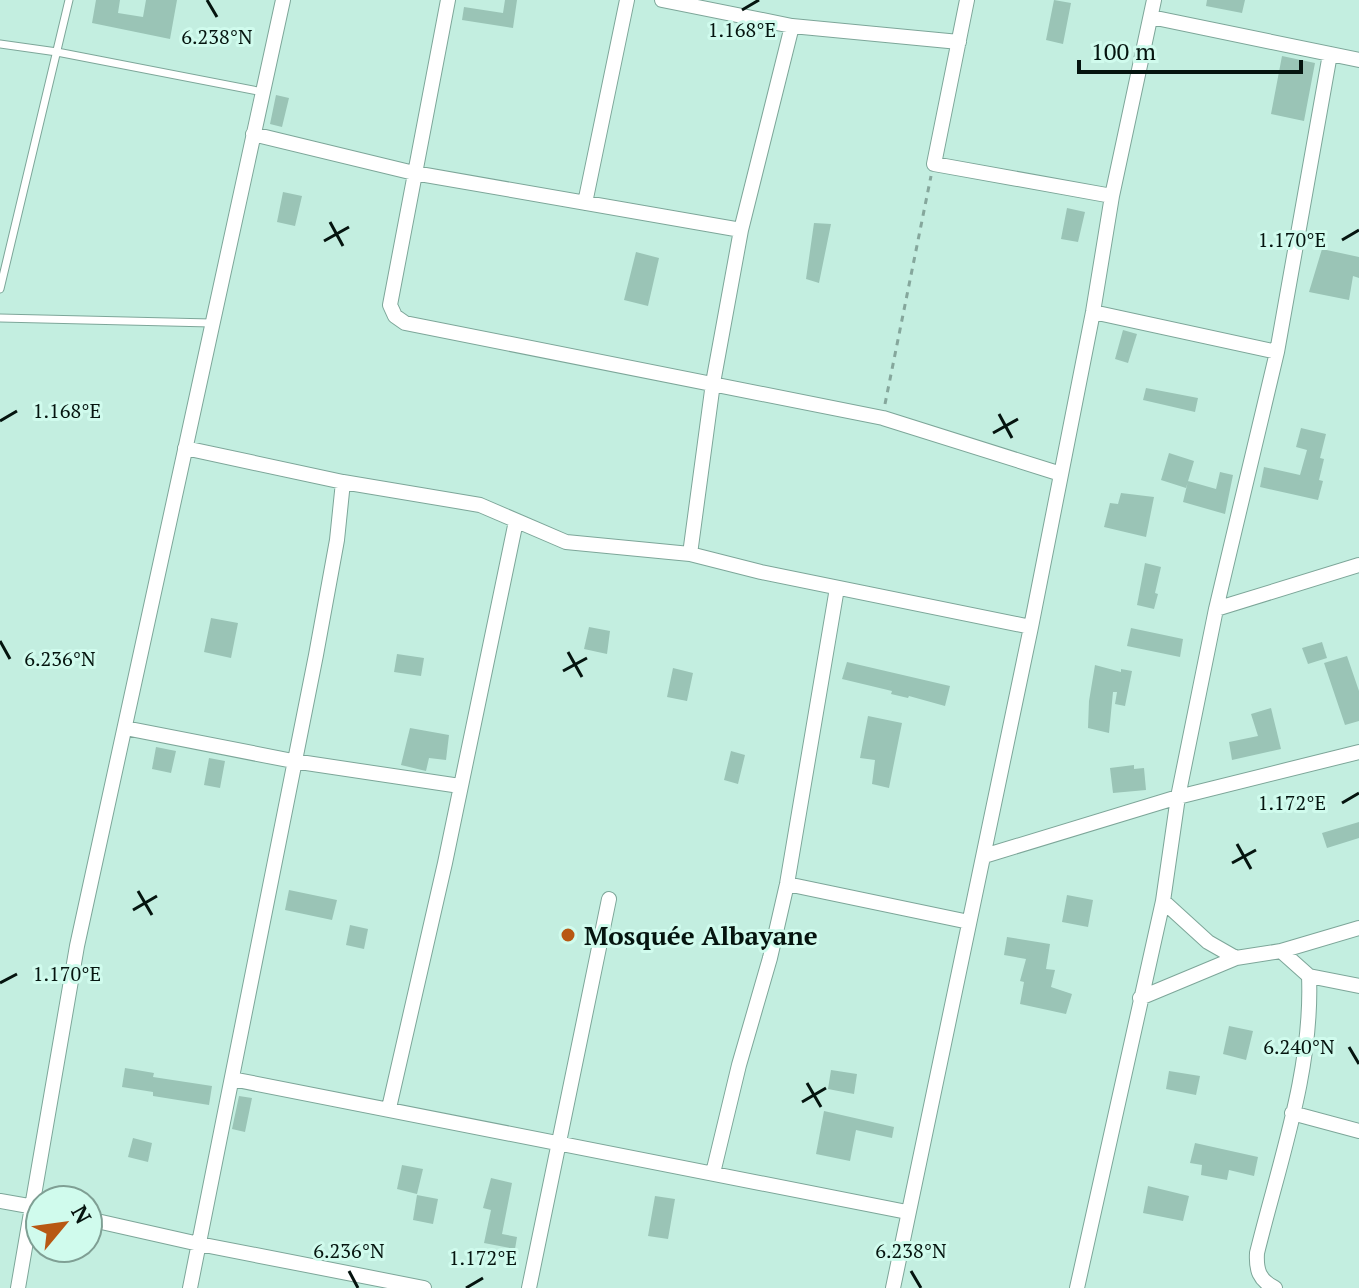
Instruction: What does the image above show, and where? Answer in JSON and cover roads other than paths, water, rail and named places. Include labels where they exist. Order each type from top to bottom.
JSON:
[{"type":"street","points":[[40,1184],[77,946],[283,0]]},
{"type":"street","points":[[448,0],[390,305],[395,316],[405,323],[883,418],[1061,474]]},
{"type":"street","points":[[585,203],[627,0]]},
{"type":"street","points":[[662,0],[690,3],[792,26],[959,42]]},
{"type":"street","points":[[967,0],[934,164],[1112,196]]},
{"type":"street","points":[[893,1288],[1031,627],[1093,312],[1112,196],[1154,0]]},
{"type":"street","points":[[1151,17],[1359,60]]},
{"type":"street","points":[[690,554],[713,383],[741,230],[792,26]]},
{"type":"street","points":[[1077,1288],[1163,901],[1178,797],[1216,609],[1277,352],[1330,54]]},
{"type":"street","points":[[253,134],[414,173],[741,230]]},
{"type":"street","points":[[1093,312],[1277,352]]},
{"type":"street","points":[[185,448],[343,482],[480,505],[566,542],[690,554],[837,588],[1031,627]]},
{"type":"street","points":[[190,1288],[337,540],[343,482]]},
{"type":"street","points":[[389,1108],[516,521]]},
{"type":"street","points":[[1216,609],[1359,565]]},
{"type":"street","points":[[713,1173],[787,884],[837,588]]},
{"type":"street","points":[[125,728],[293,761],[460,786]]},
{"type":"street","points":[[984,856],[1178,797],[1359,752]]},
{"type":"street","points":[[787,884],[969,922]]},
{"type":"street","points":[[529,1288],[609,899]]},
{"type":"street","points":[[1163,901],[1208,942],[1236,958]]},
{"type":"street","points":[[1140,998],[1236,958],[1281,951],[1359,928]]},
{"type":"street","points":[[1281,951],[1309,976],[1359,986]]},
{"type":"street","points":[[1275,1288],[1259,1276],[1257,1253],[1292,1113],[1309,1027],[1309,976]]},
{"type":"street","points":[[232,1079],[907,1212]]},
{"type":"street","points":[[1292,1113],[1359,1131]]},
{"type":"street","points":[[0,1201],[24,1205]]},
{"type":"street","points":[[104,1223],[364,1282],[424,1288]]},
{"type":"street","points":[[18,1288],[24,1261]]},
{"type":"lane","points":[[0,289],[69,0]]},
{"type":"lane","points":[[0,44],[263,92]]},
{"type":"lane","points":[[0,318],[211,323]]},
{"type":"place","name":"Mosquée Albayane","points":[[568,935]]}]
